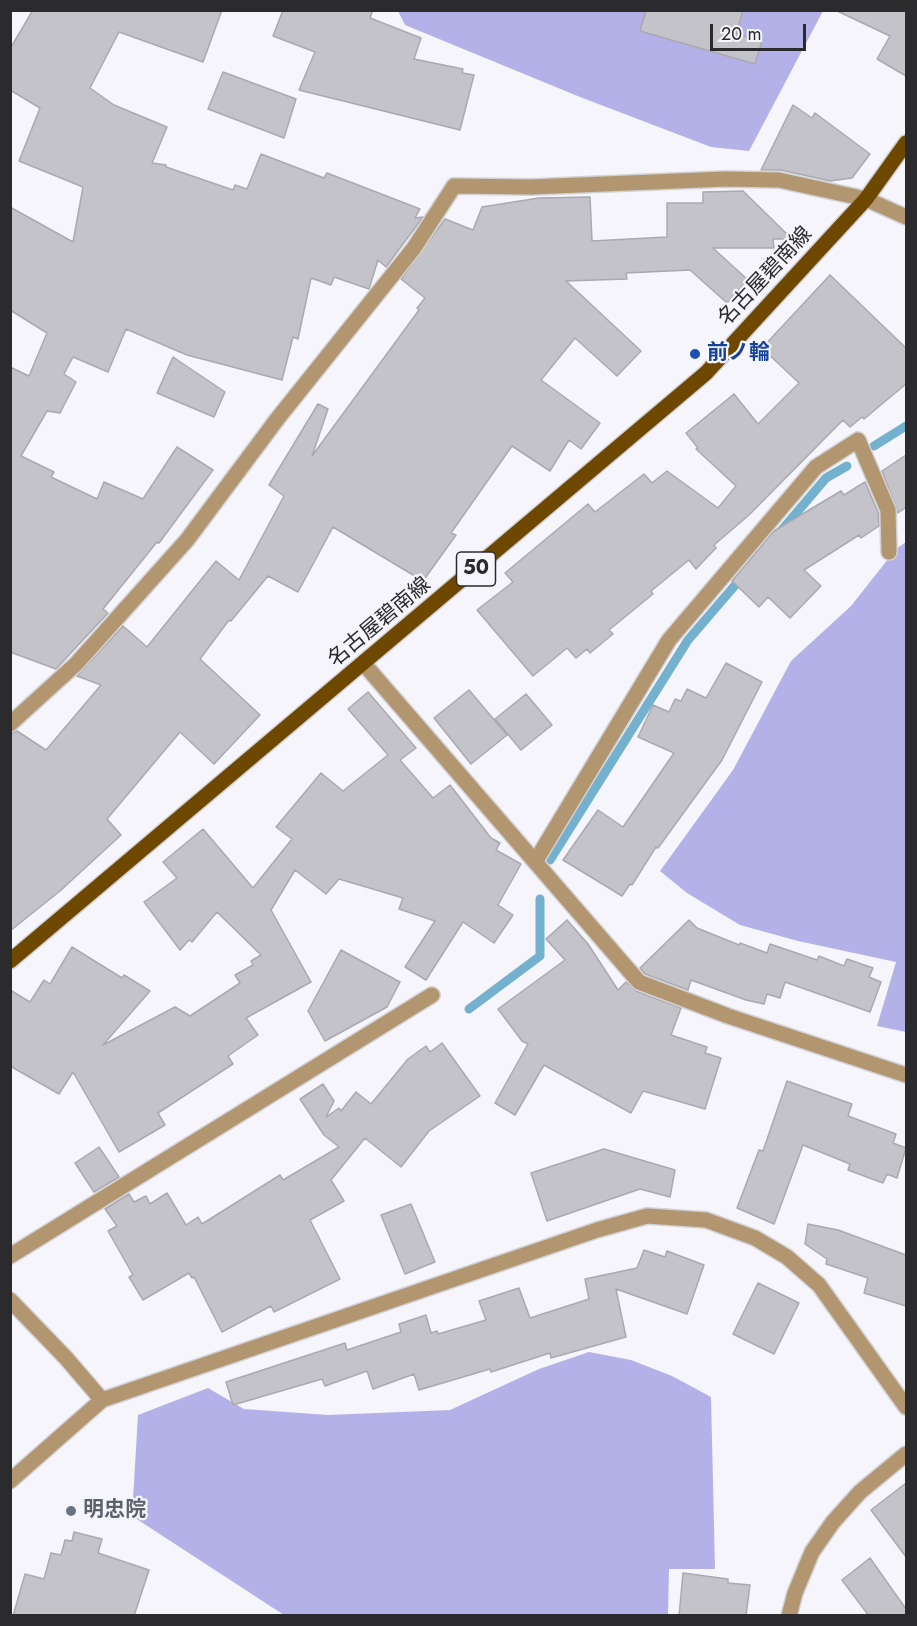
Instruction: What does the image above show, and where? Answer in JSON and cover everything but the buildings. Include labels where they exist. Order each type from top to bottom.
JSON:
[{"type":"main road","name":"名古屋碧南線","points":[[10,960],[364,664],[706,373],[866,199],[906,143]]},
{"type":"street","points":[[10,724],[76,664],[180,548],[278,418],[414,248],[454,186],[531,187],[742,179],[779,180],[866,199],[906,217]]},
{"type":"street","points":[[535,861],[669,640],[816,467],[858,440],[888,510],[889,552]]},
{"type":"street","points":[[364,664],[639,982],[728,1016],[906,1075]]},
{"type":"street","points":[[10,1256],[432,995]]},
{"type":"street","points":[[10,1481],[102,1400],[597,1230],[647,1216],[675,1216],[706,1220],[755,1238],[787,1257],[819,1285],[906,1407]]},
{"type":"street","points":[[10,1300],[102,1400]]},
{"type":"street","points":[[789,1616],[795,1593],[812,1552],[832,1522],[860,1492],[906,1454]]},
{"type":"shaded area","points":[[398,11],[823,11],[749,151],[711,147],[580,97],[405,25]]},
{"type":"shaded area","points":[[906,542],[906,1032],[877,1026],[896,962],[798,941],[740,925],[687,893],[660,871],[733,770],[791,661],[851,606],[896,549]]},
{"type":"shaded area","points":[[589,1352],[631,1360],[672,1376],[711,1397],[715,1569],[669,1569],[668,1615],[284,1615],[132,1516],[138,1415],[208,1388],[244,1409],[328,1415],[450,1410],[539,1369]]},
{"type":"waterway","points":[[874,446],[906,426]]},
{"type":"waterway","points":[[781,531],[826,478],[847,466]]},
{"type":"waterway","points":[[550,860],[688,640],[743,576]]},
{"type":"waterway","points":[[469,1009],[540,956],[540,899]]},
{"type":"place","name":"前ノ輪","points":[[695,354]]},
{"type":"place","name":"明忠院","points":[[71,1511]]}]
